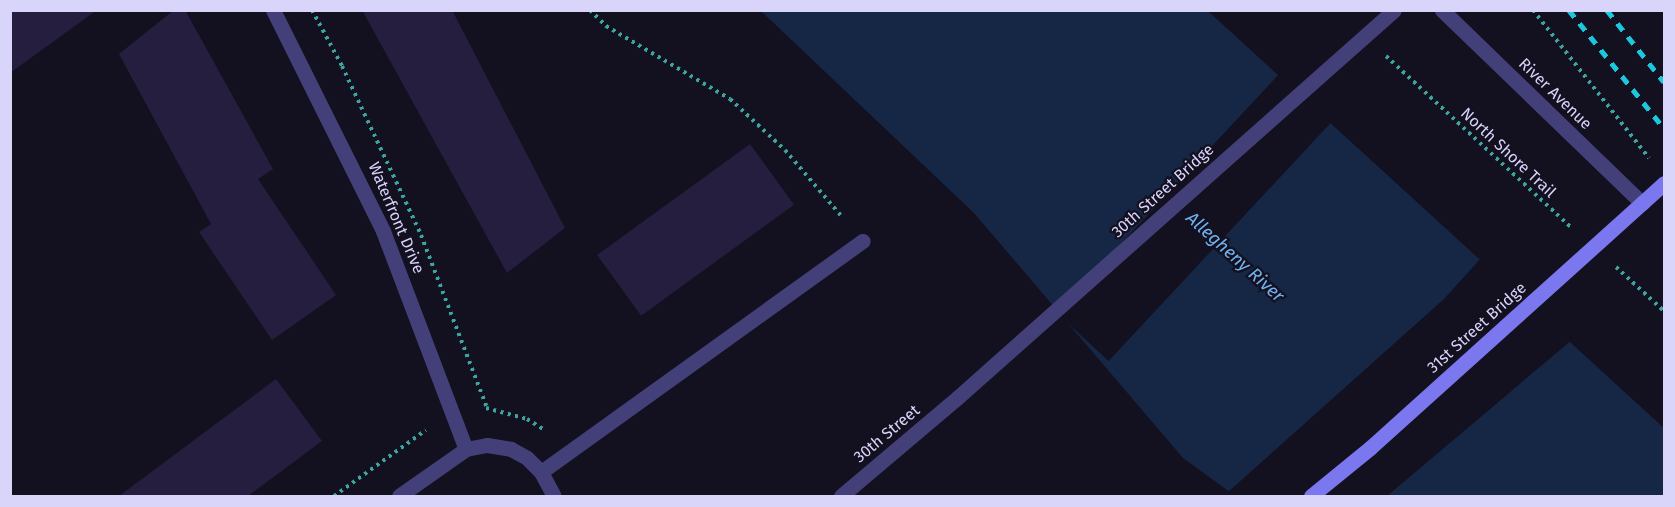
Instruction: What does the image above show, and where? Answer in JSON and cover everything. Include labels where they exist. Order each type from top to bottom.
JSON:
[{"type":"main road","name":"31st Street Bridge","points":[[1311,496],[1371,447],[1665,183]]},
{"type":"street","name":"Waterfront Drive","points":[[273,10],[383,231],[466,449]]},
{"type":"street","name":"30th Street Bridge","points":[[957,398],[1394,10]]},
{"type":"street","name":"River Avenue","points":[[1442,10],[1642,203]]},
{"type":"street","points":[[541,472],[863,241]]},
{"type":"street","name":"30th Street","points":[[841,496],[957,398]]},
{"type":"street","points":[[399,496],[466,449],[487,446],[511,449],[541,472],[554,496]]},
{"type":"path","points":[[590,10],[606,26],[730,99],[785,150],[863,241]]},
{"type":"path","points":[[1533,10],[1657,168]]},
{"type":"path","name":"North Shore Trail","points":[[1380,51],[1578,233]]},
{"type":"path","points":[[1612,264],[1665,310]]},
{"type":"path","points":[[334,496],[429,427],[487,408]]},
{"type":"water","name":"Allegheny River","points":[[761,11],[1208,11],[1664,428],[1664,496],[1240,496],[1227,490],[1183,458],[974,213]]},
{"type":"pier","points":[[1281,72],[1333,120],[1109,361],[1057,313]]},
{"type":"pier","points":[[1483,256],[1573,339],[1387,496],[1233,496],[1227,493],[1444,299]]},
{"type":"building","points":[[10,10],[97,10],[10,73]]},
{"type":"building","points":[[174,10],[185,10],[273,169],[258,179],[336,295],[272,340],[199,232],[211,224],[119,54]]},
{"type":"building","points":[[362,10],[452,10],[565,228],[507,273]]},
{"type":"building","points":[[750,144],[794,205],[641,316],[597,255]]},
{"type":"building","points":[[276,379],[322,441],[248,496],[119,496]]},
{"type":"railway","points":[[1569,10],[1664,128]]},
{"type":"railway","points":[[1607,10],[1664,82]]}]
